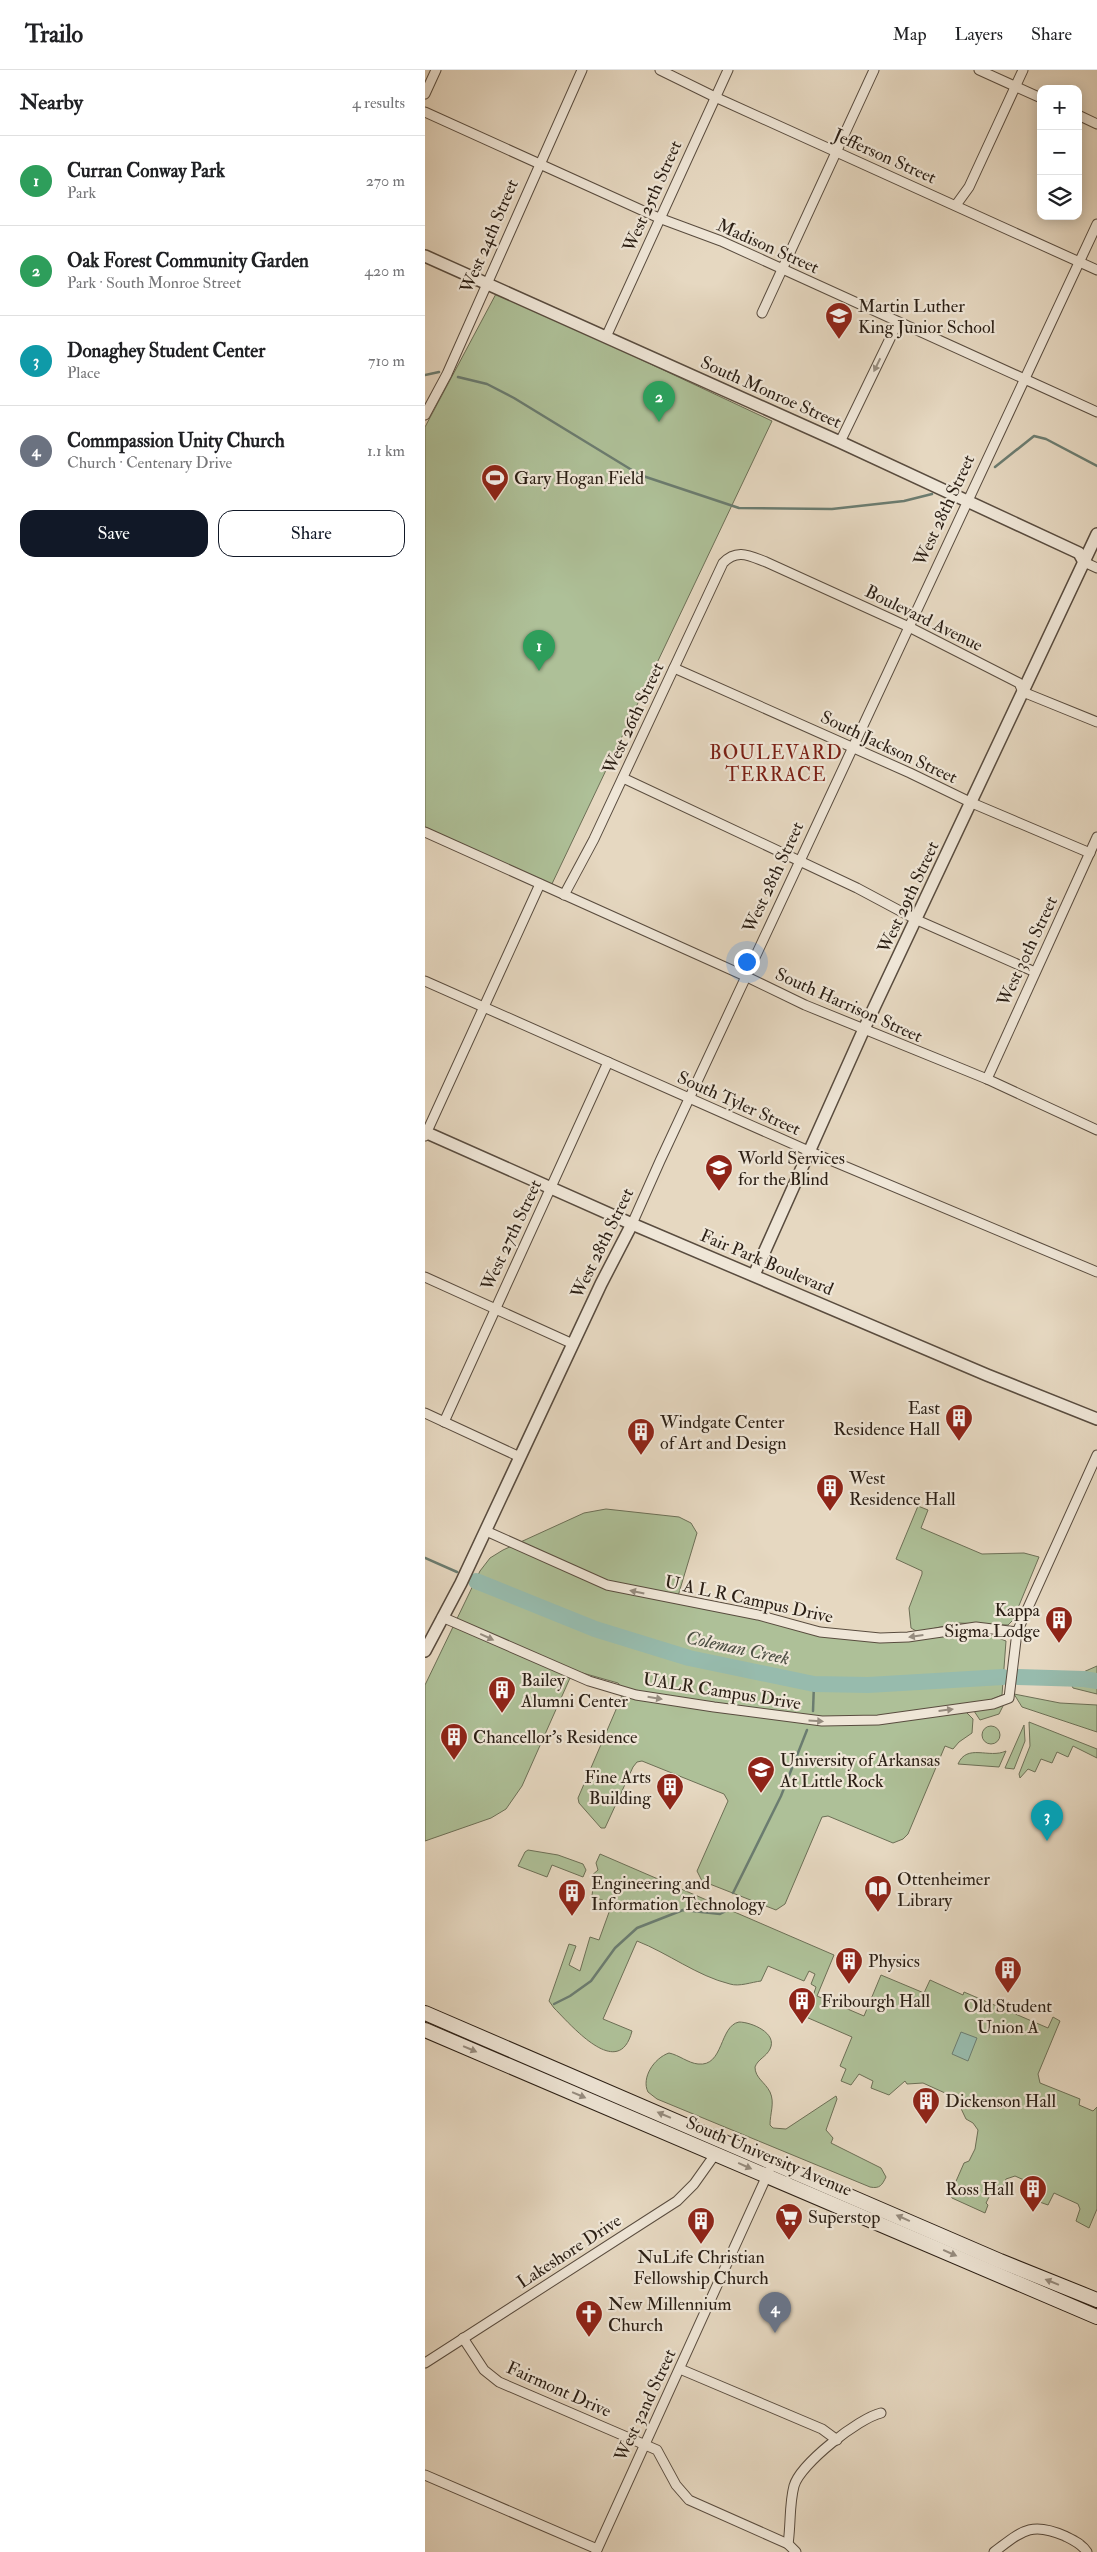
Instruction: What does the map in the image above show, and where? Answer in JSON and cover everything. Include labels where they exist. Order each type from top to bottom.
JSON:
[{"type":"main road","name":"South University Avenue","points":[[425,2013],[1000,2261],[1097,2300]]},
{"type":"main road","name":"South University Avenue","points":[[425,2030],[717,2153],[1097,2317]]},
{"type":"street","points":[[425,94],[437,70]]},
{"type":"street","name":"West 24th Street","points":[[425,415],[447,374],[582,70]]},
{"type":"street","name":"Jefferson Street","points":[[660,70],[715,97],[1097,270]]},
{"type":"street","name":"West 25th Street","points":[[607,337],[659,218],[728,70]]},
{"type":"street","points":[[762,313],[874,70]]},
{"type":"street","points":[[979,70],[1037,96]]},
{"type":"street","points":[[956,205],[969,187],[1023,70]]},
{"type":"street","name":"Madison Street","points":[[425,112],[540,162],[659,218],[721,241],[1097,412]]},
{"type":"street","points":[[1082,117],[1097,124]]},
{"type":"street","name":"West 28th Street","points":[[425,1651],[461,1583],[573,1344],[632,1224],[745,976],[854,748],[967,500],[1097,224]]},
{"type":"street","name":"South Monroe Street","points":[[425,256],[967,500],[1079,553],[1084,562],[1097,568]]},
{"type":"street","points":[[840,442],[898,322]]},
{"type":"street","name":"West 29th Street","points":[[754,1275],[811,1152],[864,1029],[917,920],[1097,534]]},
{"type":"street","name":"Boulevard Avenue","points":[[731,556],[742,553],[766,562],[909,627],[1019,683],[1023,692],[1097,722]]},
{"type":"street","name":"West 26th Street","points":[[564,895],[623,778],[723,563],[731,556]]},
{"type":"street","name":"South Jackson Street","points":[[674,668],[972,803],[1090,853]]},
{"type":"street","points":[[623,778],[799,861],[917,920],[1035,972]]},
{"type":"street","name":"South Harrison Street","points":[[425,832],[745,976],[805,1005],[987,1079],[1095,1129]]},
{"type":"street","name":"West 30th Street","points":[[987,1079],[1097,837]]},
{"type":"street","points":[[425,1134],[540,884]]},
{"type":"street","name":"South Tyler Street","points":[[425,981],[811,1152],[1097,1272]]},
{"type":"street","name":"West 27th Street","points":[[444,1422],[608,1062]]},
{"type":"street","points":[[1095,1129],[1097,1118]]},
{"type":"street","name":"Fair Park Boulevard","points":[[425,1134],[987,1375],[1097,1419]]},
{"type":"street","points":[[425,1277],[573,1344]]},
{"type":"street","points":[[425,1413],[520,1457]]},
{"type":"street","points":[[1017,1632],[1097,1455]]},
{"type":"street","name":"U A L R Campus Drive","points":[[486,1531],[607,1584],[758,1615],[820,1632],[880,1638],[909,1637],[975,1627],[1017,1632]]},
{"type":"street","name":"UALR Campus Drive","points":[[442,1617],[549,1665],[636,1695],[779,1718],[822,1721],[879,1720],[993,1704],[1009,1698],[1017,1632]]},
{"type":"street","name":"Lakeshore Drive","points":[[425,2363],[677,2201],[695,2184],[717,2153]]},
{"type":"street","name":"West 32nd Street","points":[[596,2550],[773,2162]]},
{"type":"street","name":"Fairmont Drive","points":[[463,2338],[484,2370],[499,2382],[660,2453],[676,2485],[689,2500],[789,2544],[797,2552]]},
{"type":"street","points":[[680,2369],[822,2429],[837,2440]]},
{"type":"street","points":[[789,2544],[792,2493],[797,2476],[809,2462],[861,2422],[881,2413]]},
{"type":"street","points":[[425,2475],[596,2550]]},
{"type":"street","points":[[994,2552],[1023,2531],[1039,2528],[1070,2538],[1087,2552]]},
{"type":"shaded area","points":[[497,292],[772,421],[550,888],[425,832],[425,427]]},
{"type":"shaded area","points":[[918,1506],[928,1510],[921,1528],[982,1554],[1024,1553],[1039,1557],[1013,1620],[1008,1625],[958,1623],[918,1632],[911,1628],[909,1608],[922,1571],[896,1559]]},
{"type":"shaded area","points":[[606,1509],[679,1517],[691,1523],[697,1533],[678,1596],[883,1642],[963,1632],[985,1633],[1006,1641],[1002,1695],[965,1711],[973,1719],[972,1733],[953,1749],[945,1746],[908,1834],[903,1839],[893,1843],[828,1816],[822,1817],[785,1904],[776,1910],[702,1881],[697,1871],[728,1801],[724,1794],[642,1761],[637,1762],[633,1767],[605,1828],[601,1828],[579,1803],[578,1798],[621,1698],[623,1689],[618,1683],[579,1672],[573,1674],[570,1678],[522,1786],[506,1809],[491,1818],[425,1841],[425,1685],[480,1571],[490,1558],[503,1550],[584,1513]]},
{"type":"shaded area","points":[[1097,1666],[1097,1694],[1073,1688],[1071,1684],[1072,1677]]},
{"type":"shaded area","points":[[1014,1694],[1060,1703],[1097,1705],[1097,1732],[1022,1707]]},
{"type":"shaded area","points":[[1004,1704],[999,1714],[980,1720],[974,1711]]},
{"type":"shaded area","points":[[1029,1722],[1097,1749],[1097,1758],[1073,1746],[1068,1757],[1057,1752],[1052,1763],[1041,1759],[1035,1772],[1028,1769],[1020,1778],[1019,1774],[1030,1746]]},
{"type":"shaded area","points":[[1024,1725],[1025,1741],[1014,1769],[1005,1768]]},
{"type":"shaded area","points":[[987,1726],[995,1726],[1000,1731],[998,1742],[987,1744],[982,1739],[982,1731]]},
{"type":"shaded area","points":[[1006,1751],[999,1767],[958,1764],[967,1754]]},
{"type":"shaded area","points":[[528,1850],[558,1855],[583,1864],[586,1870],[583,1877],[552,1865],[547,1877],[518,1866]]},
{"type":"shaded area","points":[[600,1854],[834,1955],[817,1996],[864,2016],[881,1975],[924,1993],[930,1980],[963,1995],[964,1992],[1048,2028],[1053,2017],[1060,2021],[1038,2074],[1040,2083],[1080,2099],[1079,2105],[1093,2111],[1097,2107],[1097,2209],[1089,2228],[1076,2221],[1080,2209],[1078,2204],[1054,2193],[1048,2205],[1034,2200],[1033,2184],[1015,2176],[1006,2179],[1002,2190],[994,2187],[986,2203],[988,2205],[985,2213],[952,2198],[950,2195],[964,2163],[969,2161],[975,2149],[978,2130],[973,2123],[966,2119],[956,2098],[923,2083],[907,2084],[905,2081],[889,2095],[871,2088],[873,2081],[859,2074],[851,2085],[841,2081],[846,2069],[840,2066],[852,2037],[806,2017],[816,1987],[811,1984],[815,1974],[809,1971],[804,1981],[768,1966],[761,1981],[734,1985],[706,1976],[637,1941],[603,2019],[632,2031],[626,2045],[617,2051],[606,2051],[583,2036],[549,2001],[569,1944],[576,1946],[569,1965],[580,1971],[590,1937],[599,1940],[612,1904],[592,1896],[593,1887],[597,1888],[599,1881],[590,1877],[598,1870],[596,1863]]},
{"type":"shaded area","points":[[739,2022],[756,2026],[767,2033],[770,2038],[770,2049],[758,2062],[755,2071],[770,2092],[772,2104],[770,2125],[773,2128],[786,2129],[836,2096],[837,2099],[826,2130],[833,2138],[831,2143],[881,2168],[886,2177],[880,2186],[870,2187],[657,2099],[648,2092],[646,2081],[650,2069],[658,2059],[669,2053],[694,2063],[706,2063],[713,2059],[728,2031]]},
{"type":"shaded area","points":[[961,2032],[977,2038],[968,2061],[952,2054]]},
{"type":"waterway","points":[[425,375],[439,372]]},
{"type":"waterway","points":[[458,377],[487,384],[514,398],[640,475],[739,508],[832,509],[904,501],[932,494]]},
{"type":"waterway","points":[[995,467],[1034,436],[1046,439],[1097,466]]},
{"type":"waterway","name":"Coleman Creek","points":[[425,1558],[457,1572]]},
{"type":"waterway","name":"Coleman Creek","points":[[476,1581],[595,1629],[689,1658],[814,1684],[868,1685],[1003,1677]]},
{"type":"waterway","name":"Coleman Creek","points":[[1018,1677],[1097,1681]]},
{"type":"waterway","points":[[813,1711],[814,1684]]},
{"type":"waterway","points":[[733,1893],[781,1796],[807,1730]]},
{"type":"waterway","points":[[554,2004],[570,1996],[591,1981],[615,1948],[637,1928],[683,1910],[720,1914],[726,1911]]},
{"type":"place","name":"Martin Luther King Junior School","points":[[839,340]]},
{"type":"place","name":"Oak Forest Community Garden","points":[[659,422]]},
{"type":"place","name":"Gary Hogan Field","points":[[495,502]]},
{"type":"place","name":"Curran Conway Park","points":[[539,671]]},
{"type":"place","name":"World Services for the Blind","points":[[719,1192]]},
{"type":"place","name":"East Residence Hall","points":[[959,1442]]},
{"type":"place","name":"Windgate Center of Art and Design","points":[[641,1456]]},
{"type":"place","name":"West Residence Hall","points":[[830,1512]]},
{"type":"place","name":"Kappa Sigma Lodge","points":[[1059,1644]]},
{"type":"place","name":"Bailey Alumni Center","points":[[502,1714]]},
{"type":"place","name":"Chancellor's Residence","points":[[454,1761]]},
{"type":"place","name":"University of Arkansas At Little Rock","points":[[761,1794]]},
{"type":"place","name":"Fine Arts Building","points":[[670,1811]]},
{"type":"place","name":"Donaghey Student Center","points":[[1047,1841]]},
{"type":"place","name":"Ottenheimer Library","points":[[878,1913]]},
{"type":"place","name":"Engineering and Information Technology","points":[[572,1917]]},
{"type":"place","name":"Physics","points":[[849,1985]]},
{"type":"place","name":"Old Student Union A","points":[[1008,1994]]},
{"type":"place","name":"Fribourgh Hall","points":[[802,2025]]},
{"type":"place","name":"Dickenson Hall","points":[[926,2125]]},
{"type":"place","name":"Ross Hall","points":[[1033,2213]]},
{"type":"place","name":"Superstop","points":[[789,2241]]},
{"type":"place","name":"NuLife Christian Fellowship Church","points":[[701,2245]]},
{"type":"place","name":"Commpassion Unity Church","points":[[775,2333]]},
{"type":"place","name":"New Millennium Church","points":[[589,2338]]},
{"type":"district","name":"BOULEVARD TERRACE","points":[[776,763]]}]
